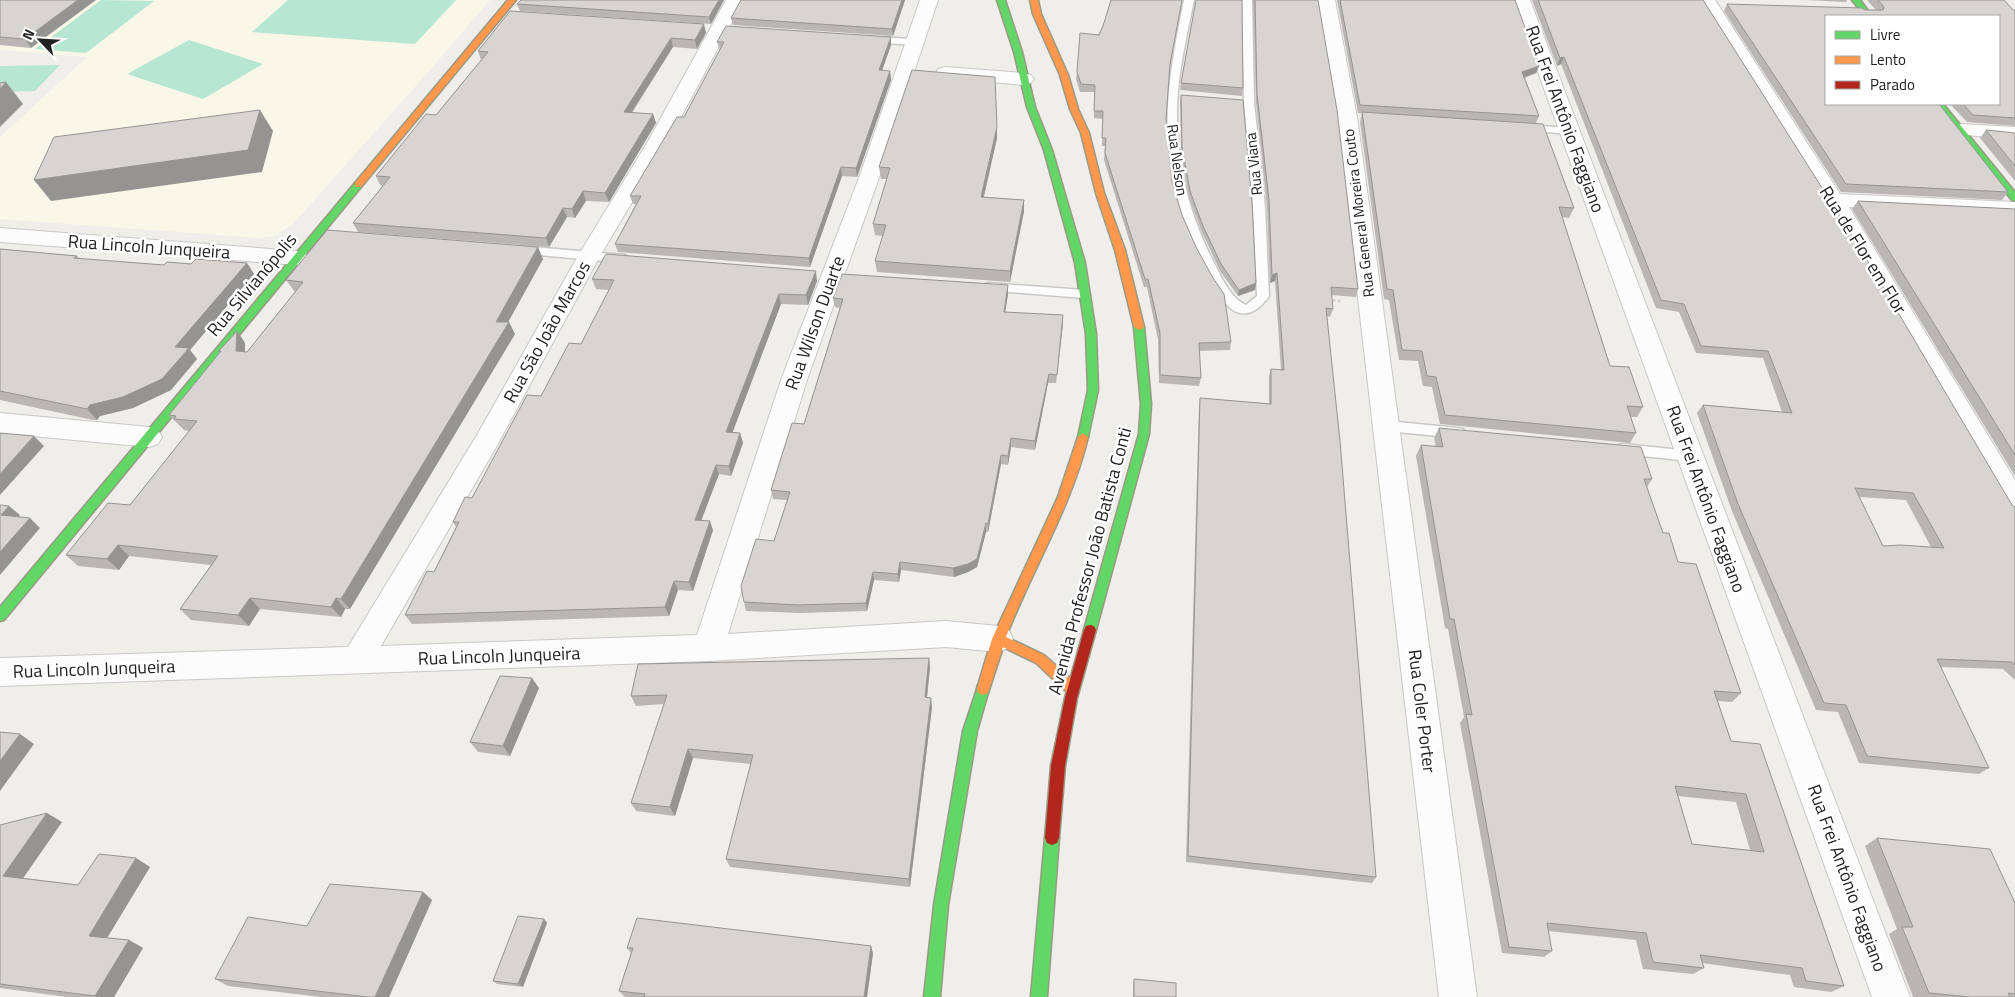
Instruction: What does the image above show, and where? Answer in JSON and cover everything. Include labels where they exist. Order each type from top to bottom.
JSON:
[{"type":"main road","name":"Rua Silvianópolis","points":[[0,616],[512,0]]},
{"type":"main road","points":[[932,997],[942,905],[970,731],[998,639],[1019,592],[1045,542],[1064,496],[1088,418],[1093,390],[1091,334],[1080,264],[1048,150],[1031,107],[1018,52],[1001,0]]},
{"type":"main road","name":"Avenida Professor João Batista Conti","points":[[1034,0],[1037,14],[1064,74],[1074,109],[1084,133],[1100,193],[1120,250],[1141,341],[1146,404],[1144,434],[1073,689],[1058,766],[1039,997]]},
{"type":"main road","points":[[1940,105],[2015,198]]},
{"type":"main road","points":[[998,639],[1037,656],[1050,664],[1073,689]]},
{"type":"street","name":"Rua São João Marcos","points":[[356,661],[486,442],[589,256],[657,143],[734,0]]},
{"type":"street","name":"Rua Wilson Duarte","points":[[708,648],[794,380],[835,275],[929,0]]},
{"type":"street","name":"Rua General Moreira Couto","points":[[1326,0],[1352,117],[1369,302],[1387,426]]},
{"type":"street","name":"Rua Frei Antônio Faggiano","points":[[1521,0],[1891,997]]},
{"type":"street","name":"Rua de Flor em Flor","points":[[1714,2],[1753,70],[1928,356],[2015,504]]},
{"type":"street","points":[[906,70],[1024,79]]},
{"type":"street","points":[[1960,130],[2015,133]]},
{"type":"street","points":[[1832,200],[2015,209]]},
{"type":"street","name":"Rua Lincoln Junqueira","points":[[0,235],[298,258]]},
{"type":"street","points":[[0,423],[149,437]]},
{"type":"street","name":"Rua Coler Porter","points":[[1387,426],[1458,997]]},
{"type":"street","name":"Rua Lincoln Junqueira","points":[[0,672],[708,648],[946,634],[998,639]]},
{"type":"lane","name":"Rua Nelson","points":[[1189,0],[1178,95],[1172,117],[1176,173],[1180,197],[1220,287],[1229,301],[1237,308]]},
{"type":"lane","name":"Rua Viana","points":[[1237,308],[1250,309],[1263,296],[1259,208],[1244,101],[1247,0]]},
{"type":"lane","points":[[500,15],[516,16]]},
{"type":"lane","points":[[859,39],[916,42]]},
{"type":"lane","points":[[1512,128],[1570,131]]},
{"type":"lane","points":[[317,235],[337,236]]},
{"type":"lane","points":[[504,249],[640,260]]},
{"type":"lane","points":[[979,286],[1084,294]]},
{"type":"lane","points":[[1387,426],[1475,434]]},
{"type":"lane","points":[[1612,448],[1690,456]]},
{"type":"path","points":[[1320,299],[1369,302]]},
{"type":"shaded area","points":[[0,0],[490,0],[292,225],[274,236],[259,238],[0,219],[0,137],[87,57],[0,50]]},
{"type":"green space","points":[[101,0],[154,1],[86,53],[35,49]]},
{"type":"green space","points":[[288,0],[456,0],[415,44],[252,32]]},
{"type":"green space","points":[[189,40],[263,64],[203,99],[127,74]]},
{"type":"green space","points":[[60,65],[35,91],[0,92],[0,66]]},
{"type":"building","points":[[0,0],[78,0],[25,39],[0,37]]},
{"type":"building","points":[[521,0],[719,0],[709,17],[517,4]]},
{"type":"building","points":[[741,0],[902,0],[892,29],[731,18]]},
{"type":"building","points":[[1111,0],[1182,0],[1170,64],[1166,119],[1172,182],[1182,215],[1196,247],[1224,294],[1231,342],[1199,343],[1201,378],[1160,375],[1160,333],[1148,279],[1145,279],[1105,153],[1106,138],[1102,138],[1103,111],[1094,111],[1095,85],[1081,84],[1077,72],[1080,33],[1099,35]]},
{"type":"building","points":[[1196,0],[1242,0],[1243,88],[1181,83]]},
{"type":"building","points":[[1255,0],[1318,0],[1337,110],[1358,289],[1331,287],[1333,309],[1326,308],[1340,441],[1376,877],[1188,856],[1200,398],[1271,404],[1271,369],[1284,370],[1277,273],[1272,275],[1269,200],[1257,94]]},
{"type":"building","points":[[1340,0],[1515,0],[1539,66],[1522,72],[1539,116],[1360,105]]},
{"type":"building","points":[[1538,0],[1703,0],[1857,243],[2012,505],[2015,507],[2015,665],[2012,662],[1937,659],[1989,768],[1867,756],[1846,705],[1824,703],[1738,504],[1703,405],[1792,413],[1768,351],[1701,346],[1684,304],[1661,300],[1564,57],[1560,58]],"holes":[[[1855,488],[1913,493],[1944,548],[1901,545],[1883,546]]]},
{"type":"building","points":[[1878,0],[2004,0],[2015,10],[2015,118],[1973,115],[1964,105],[2000,105],[2000,15],[1825,15],[1825,105],[1940,105],[2008,192],[1846,184],[1727,4],[1862,8],[1865,10],[1883,10],[1884,7]]},
{"type":"building","points":[[510,11],[704,24],[695,40],[671,38],[624,112],[653,114],[605,193],[583,191],[572,209],[563,208],[546,238],[353,223],[390,177],[376,176],[426,114],[436,115],[488,52],[478,51]]},
{"type":"building","points":[[726,26],[891,37],[879,70],[890,71],[857,166],[856,168],[841,167],[809,258],[615,244],[641,196],[630,196],[677,117],[684,117],[724,42],[717,42]]},
{"type":"building","points":[[912,70],[995,77],[997,127],[981,197],[1024,200],[1010,271],[875,261],[886,225],[873,224],[890,168],[879,167]]},
{"type":"building","points":[[6,82],[0,89],[0,83]]},
{"type":"building","points":[[1181,95],[1243,100],[1252,202],[1256,283],[1239,290],[1221,264],[1203,226],[1190,191],[1182,147]]},
{"type":"building","points":[[260,110],[248,150],[34,180],[54,137]]},
{"type":"building","points":[[1362,112],[1543,124],[1574,208],[1559,207],[1610,366],[1629,367],[1643,407],[1627,406],[1636,433],[1445,415],[1436,377],[1427,376],[1422,351],[1402,350],[1393,290],[1387,289]]},
{"type":"building","points":[[1986,130],[2015,133],[2015,166]]},
{"type":"building","points":[[1858,201],[2015,209],[2015,455]]},
{"type":"building","points":[[327,230],[538,247],[496,322],[509,322],[341,599],[336,598],[331,607],[250,598],[238,615],[180,609],[218,556],[118,545],[107,559],[66,555],[108,503],[130,505],[197,421],[174,419],[176,416],[169,415],[221,351],[218,352],[237,331],[236,351],[247,352],[303,282],[286,280]]},
{"type":"building","points":[[0,249],[77,256],[74,258],[164,265],[167,262],[191,264],[196,259],[247,263],[175,347],[189,348],[162,379],[123,397],[90,405],[87,409],[0,391]]},
{"type":"building","points":[[606,254],[816,271],[806,295],[779,294],[726,432],[740,433],[729,466],[716,465],[695,520],[710,521],[689,582],[674,581],[665,607],[405,615],[427,571],[434,572],[459,522],[453,522],[465,497],[472,498],[527,395],[541,396],[569,343],[581,344],[614,280],[592,279]]},
{"type":"building","points":[[842,274],[1008,285],[1004,312],[1063,315],[1057,375],[1049,374],[1035,441],[1011,438],[1008,456],[1001,455],[988,524],[986,523],[977,559],[968,564],[953,568],[900,562],[898,574],[873,572],[866,603],[797,605],[744,602],[741,586],[756,539],[774,541],[790,492],[771,490],[792,423],[804,424],[843,299],[833,298]]},
{"type":"building","points":[[1439,428],[1641,447],[1652,479],[1644,479],[1663,533],[1669,533],[1678,562],[1696,564],[1741,693],[1714,691],[1731,741],[1760,744],[1844,986],[1806,981],[1802,968],[1700,955],[1704,968],[1653,962],[1646,933],[1547,923],[1552,951],[1509,947],[1466,714],[1472,715],[1454,619],[1450,619],[1421,445],[1443,447]],"holes":[[[1675,786],[1746,794],[1764,852],[1692,844]]]},
{"type":"building","points":[[0,433],[34,436],[0,474]]},
{"type":"building","points":[[0,505],[9,506],[1,515],[30,518],[0,552]]},
{"type":"building","points":[[929,658],[925,697],[931,698],[909,879],[726,859],[753,755],[688,749],[670,807],[631,803],[667,695],[631,696],[638,664]]},
{"type":"building","points":[[500,676],[532,678],[503,746],[470,742]]},
{"type":"building","points":[[0,732],[20,734],[0,761]]},
{"type":"building","points":[[47,813],[3,876],[78,885],[99,854],[136,858],[89,936],[129,940],[95,996],[0,984],[0,825]]},
{"type":"building","points":[[1877,838],[1990,849],[2015,903],[2015,994],[2008,993],[2010,997],[1970,997],[1929,993],[1902,927],[1913,927]]},
{"type":"building","points":[[330,884],[423,892],[375,997],[215,979],[248,917],[307,926]]},
{"type":"building","points":[[518,916],[544,919],[518,984],[493,981]]},
{"type":"building","points":[[637,918],[871,946],[864,997],[644,997],[645,994],[619,991],[633,948],[627,948]]},
{"type":"building","points":[[1134,979],[1176,983],[1176,997],[1134,997]]},
{"type":"traffic: fast","points":[[1001,0],[1018,52],[1031,107],[1048,150],[1080,263],[1091,334],[1093,390],[1083,437]]},
{"type":"traffic: fast","points":[[1856,0],[1868,15]]},
{"type":"traffic: fast","points":[[1940,105],[2015,198]]},
{"type":"traffic: fast","points":[[0,616],[358,185]]},
{"type":"traffic: fast","points":[[1090,630],[1144,434],[1146,404],[1139,327]]},
{"type":"traffic: fast","points":[[932,997],[941,905],[970,731],[983,689]]},
{"type":"traffic: fast","points":[[1039,997],[1052,838]]},
{"type":"traffic: slow","points":[[358,185],[512,0]]},
{"type":"traffic: slow","points":[[1034,0],[1037,14],[1064,75],[1074,109],[1085,133],[1100,193],[1120,250],[1139,327]]},
{"type":"traffic: slow","points":[[983,689],[1008,616],[1064,497],[1083,437]]},
{"type":"traffic: slow","points":[[998,639],[1040,659],[1073,689]]},
{"type":"traffic: jam","points":[[1052,838],[1058,766],[1071,698],[1090,630]]}]
